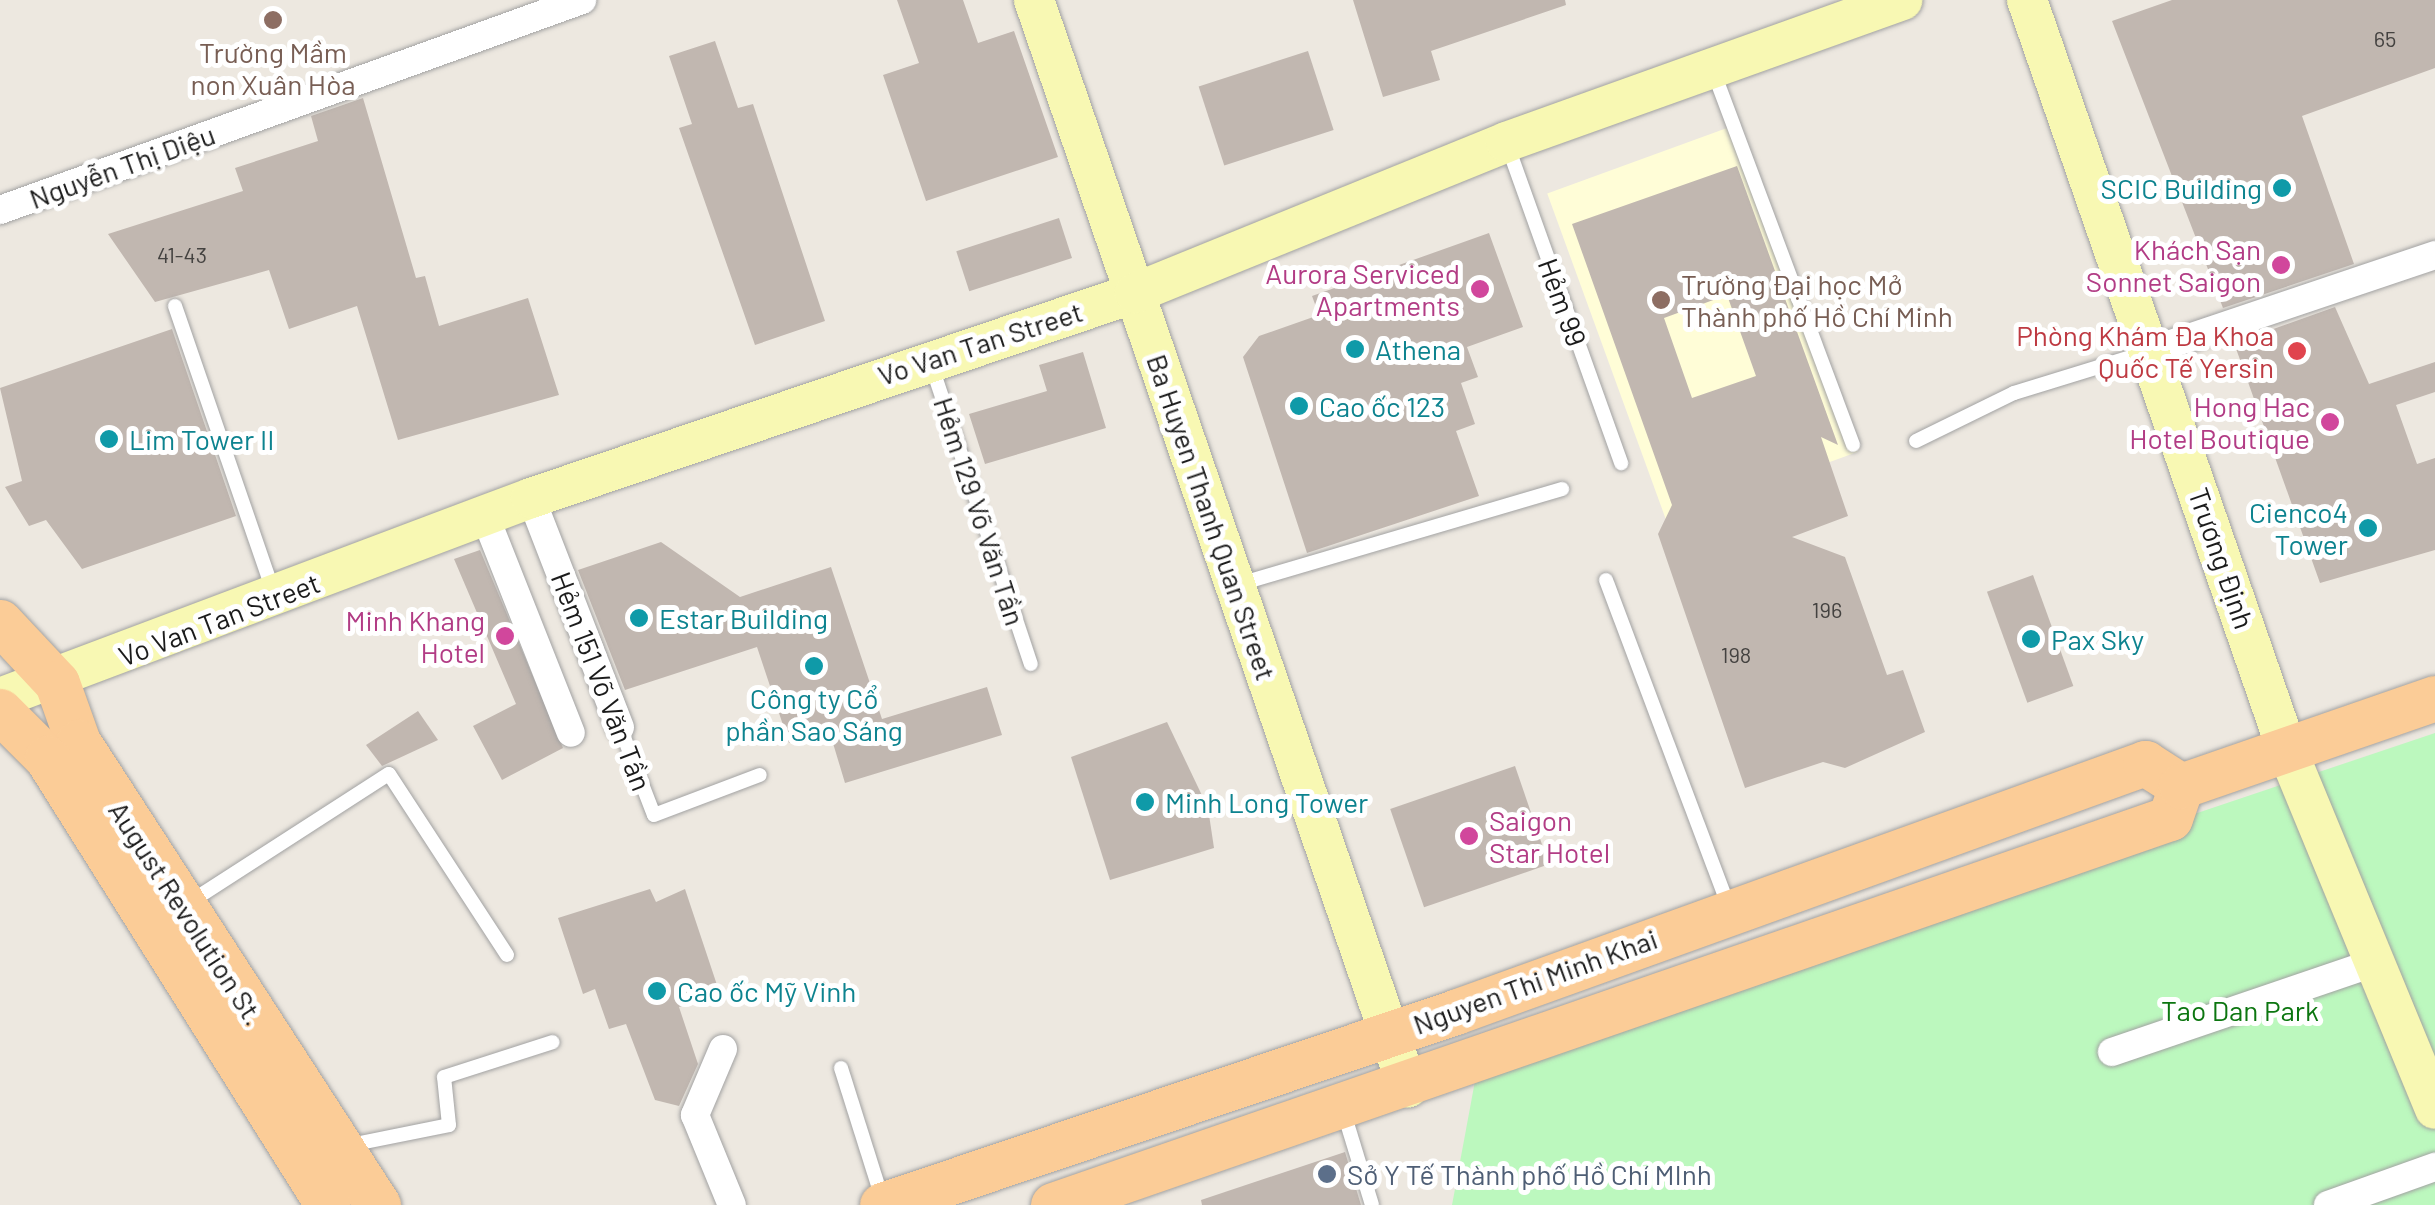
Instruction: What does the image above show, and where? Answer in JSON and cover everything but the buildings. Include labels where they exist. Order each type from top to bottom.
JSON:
[{"type":"main road","name":"Ba Huyen Thanh Quan Street","points":[[1034,0],[1408,1088]]},
{"type":"main road","name":"Vo Van Tan Street","points":[[0,698],[57,683],[531,498],[929,357],[1135,293],[1506,142],[1902,0]]},
{"type":"main road","name":"Trương Định","points":[[2027,0],[2287,750],[2435,1109]]},
{"type":"main road","name":"August Revolution St.","points":[[0,622],[57,683],[78,742],[378,1205]]},
{"type":"main road","points":[[2181,786],[2435,698]]},
{"type":"main road","name":"August Revolution St.","points":[[0,710],[47,758],[328,1205]]},
{"type":"main road","name":"Nguyen Thi Minh Khai","points":[[883,1205],[1390,1033],[2145,763],[2181,786],[2170,818],[1471,1058],[1408,1088],[1053,1205]]},
{"type":"street","name":"Nguyễn Thị Diệu","points":[[0,210],[582,0]]},
{"type":"street","points":[[2150,351],[2435,255]]},
{"type":"street","name":"Hẻm 151 Võ Văn Tần","points":[[531,498],[620,727]]},
{"type":"street","points":[[485,516],[571,733]]},
{"type":"street","points":[[2112,1052],[2376,962]]},
{"type":"street","points":[[722,1049],[695,1115],[732,1205]]},
{"type":"street","points":[[2328,1205],[2435,1167]]},
{"type":"lane","points":[[1712,68],[1853,445]]},
{"type":"lane","name":"Hẻm 99","points":[[1506,142],[1620,463]]},
{"type":"lane","points":[[175,306],[276,598]]},
{"type":"lane","points":[[1916,441],[2014,393],[2150,351]]},
{"type":"lane","name":"Hẻm 129 Võ Văn Tần","points":[[929,357],[1031,664]]},
{"type":"lane","points":[[1236,586],[1562,489]]},
{"type":"lane","points":[[1606,580],[1730,910]]},
{"type":"lane","name":"Hẻm 151 Võ Văn Tần","points":[[620,727],[654,814],[760,775]]},
{"type":"lane","points":[[182,907],[389,774],[507,955]]},
{"type":"lane","points":[[340,1147],[449,1125],[444,1078],[553,1042]]},
{"type":"lane","points":[[841,1068],[883,1205]]},
{"type":"lane","points":[[1343,1110],[1372,1205]]},
{"type":"shaded area","points":[[1738,124],[1857,452],[1667,521],[1547,193]]},
{"type":"green space","name":"Tao Dan Park","points":[[2435,733],[2435,1205],[1452,1205],[1480,1054]]},
{"type":"place","name":"Trường Mầm non Xuân Hòa","points":[[273,20]]},
{"type":"place","name":"SCIC Building","points":[[2282,188]]},
{"type":"place","name":"Khách Sạn Sonnet Saigon","points":[[2281,265]]},
{"type":"place","name":"Aurora Serviced Apartments","points":[[1480,289]]},
{"type":"place","name":"Trường Đại học Mở Thành phố Hồ Chí Minh","points":[[1661,300]]},
{"type":"place","name":"Athena","points":[[1355,349]]},
{"type":"place","name":"Phòng Khám Đa Khoa Quốc Tế Yersin","points":[[2297,351]]},
{"type":"place","name":"Cao ốc 123","points":[[1299,406]]},
{"type":"place","name":"Hong Hac Hotel Boutique","points":[[2330,422]]},
{"type":"place","name":"Lim Tower II","points":[[109,439]]},
{"type":"place","name":"Cienco4 Tower","points":[[2368,528]]},
{"type":"place","name":"Estar Building","points":[[639,618]]},
{"type":"place","name":"Minh Khang Hotel","points":[[505,636]]},
{"type":"place","name":"Pax Sky","points":[[2031,639]]},
{"type":"place","name":"Công ty Cổ phần Sao Sáng","points":[[814,666]]},
{"type":"place","name":"Minh Long Tower","points":[[1145,802]]},
{"type":"place","name":"Saigon Star Hotel","points":[[1469,836]]},
{"type":"place","name":"Cao ốc Mỹ Vinh","points":[[657,991]]},
{"type":"place","name":"Sở Y Tế Thành phố Hồ Chí MInh","points":[[1327,1174]]}]
